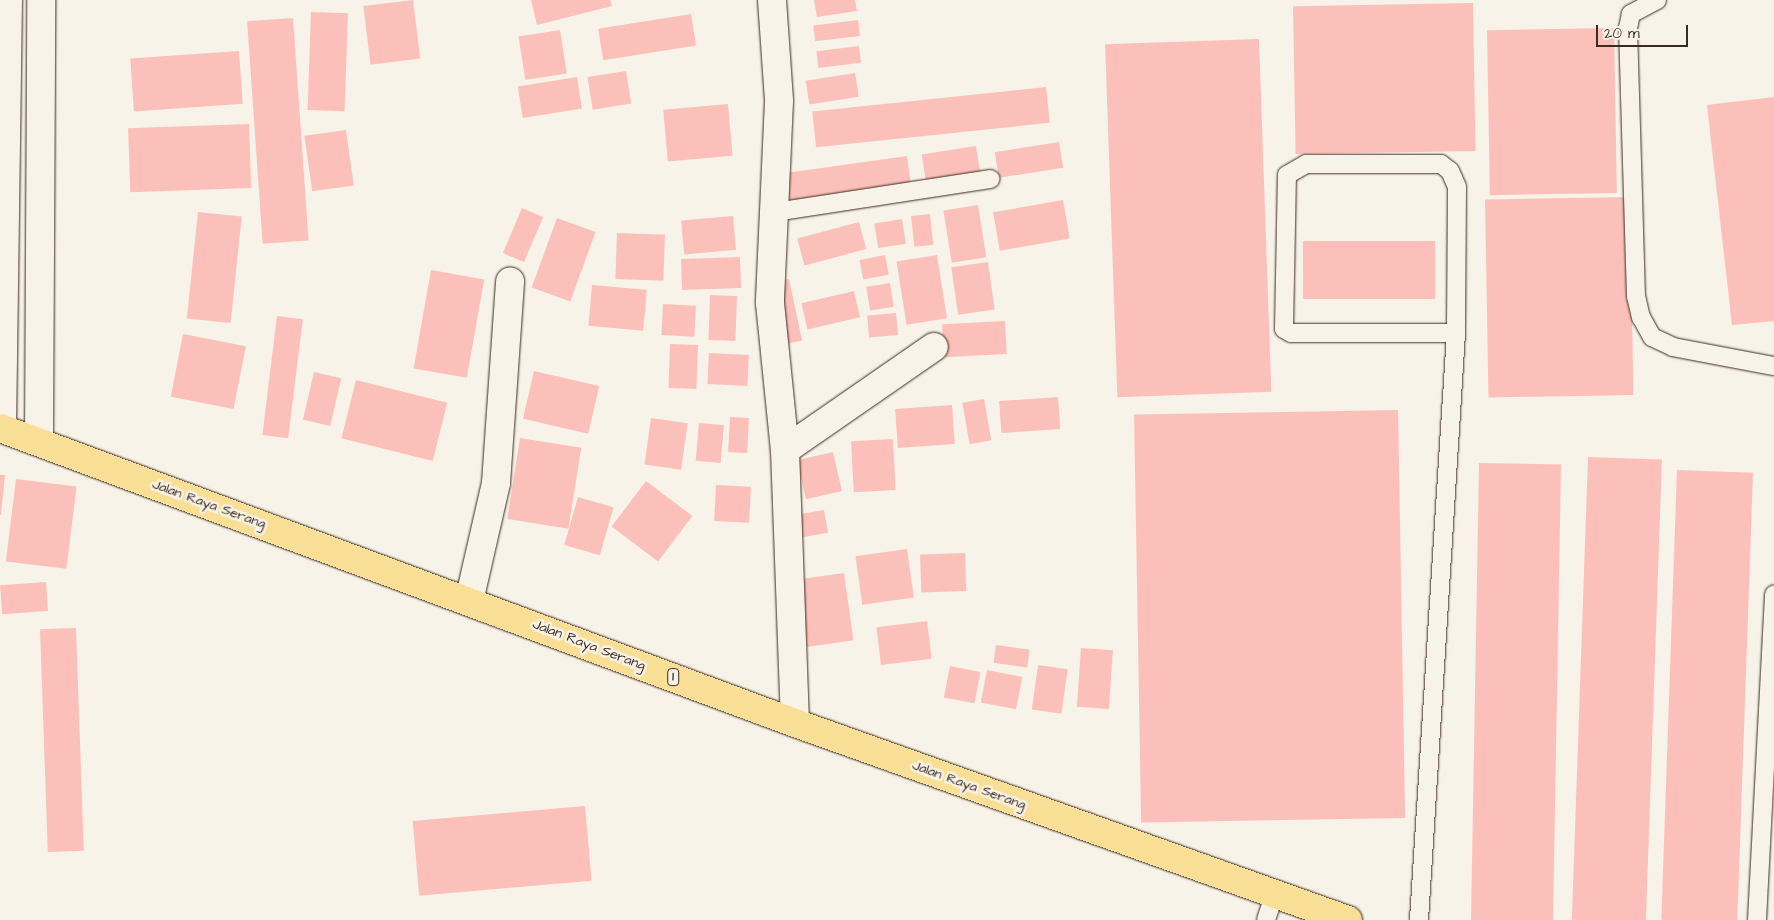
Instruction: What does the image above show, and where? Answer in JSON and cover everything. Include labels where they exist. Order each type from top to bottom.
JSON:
[{"type":"highway","name":"Jalan Raya Serang","points":[[1,428],[795,722],[1270,908],[1348,920]]},
{"type":"street","points":[[1,428],[8,0]]},
{"type":"street","points":[[38,441],[41,0]]},
{"type":"street","points":[[772,0],[779,101],[770,303],[785,450],[795,722]]},
{"type":"street","points":[[469,600],[496,483],[510,281]]},
{"type":"street","points":[[785,450],[934,347]]},
{"type":"lane","points":[[1656,0],[1631,14],[1628,28],[1636,296],[1641,317],[1652,337],[1673,347],[1774,366]]},
{"type":"lane","points":[[1419,920],[1456,333],[1458,187],[1450,171],[1441,164],[1306,164],[1287,175],[1284,329],[1291,333],[1456,333]]},
{"type":"lane","points":[[774,212],[990,180]]},
{"type":"lane","points":[[1757,920],[1774,594]]},
{"type":"building","points":[[413,0],[420,59],[371,65],[363,6]]},
{"type":"building","points":[[531,0],[610,0],[612,6],[537,25]]},
{"type":"building","points":[[814,0],[855,0],[857,11],[817,17]]},
{"type":"building","points":[[1473,3],[1476,151],[1296,154],[1293,6]]},
{"type":"building","points":[[311,12],[348,13],[345,111],[308,110]]},
{"type":"building","points":[[691,14],[696,46],[603,60],[598,29]]},
{"type":"building","points":[[293,18],[309,240],[263,244],[247,21]]},
{"type":"building","points":[[858,20],[860,36],[815,41],[813,25]]},
{"type":"building","points":[[1614,28],[1617,193],[1490,195],[1487,30]]},
{"type":"building","points":[[560,30],[567,73],[525,80],[519,37]]},
{"type":"building","points":[[1259,39],[1271,392],[1117,397],[1105,44]]},
{"type":"building","points":[[859,46],[861,63],[818,68],[816,51]]},
{"type":"building","points":[[239,51],[243,104],[134,111],[130,59]]},
{"type":"building","points":[[626,71],[631,104],[593,110],[587,77]]},
{"type":"building","points":[[855,73],[859,97],[809,105],[806,81]]},
{"type":"building","points":[[577,77],[582,109],[523,118],[518,86]]},
{"type":"building","points":[[1046,87],[1050,123],[816,147],[812,112]]},
{"type":"building","points":[[1774,97],[1774,321],[1732,325],[1707,105]]},
{"type":"building","points":[[728,104],[733,156],[668,161],[663,110]]},
{"type":"building","points":[[249,124],[251,188],[130,192],[128,128]]},
{"type":"building","points":[[346,130],[354,185],[312,191],[304,136]]},
{"type":"building","points":[[1059,142],[1063,168],[999,178],[995,152]]},
{"type":"building","points":[[976,146],[980,172],[926,180],[922,155]]},
{"type":"building","points":[[907,156],[912,190],[791,207],[786,173]]},
{"type":"building","points":[[1630,197],[1633,395],[1488,398],[1485,200]]},
{"type":"building","points":[[1063,200],[1070,238],[1000,251],[993,212]]},
{"type":"building","points":[[978,205],[986,257],[952,263],[943,210]]},
{"type":"building","points":[[522,208],[543,217],[524,262],[503,253]]},
{"type":"building","points":[[198,212],[242,217],[231,323],[187,318]]},
{"type":"building","points":[[930,214],[933,245],[914,247],[911,216]]},
{"type":"building","points":[[733,216],[736,250],[684,254],[681,221]]},
{"type":"building","points":[[557,218],[596,232],[570,302],[532,288]]},
{"type":"building","points":[[902,219],[906,244],[878,248],[874,223]]},
{"type":"building","points":[[859,222],[866,249],[804,266],[797,239]]},
{"type":"building","points":[[617,233],[665,235],[663,281],[615,279]]},
{"type":"building","points":[[1303,241],[1435,241],[1435,299],[1303,299]]},
{"type":"building","points":[[885,255],[889,275],[863,280],[859,260]]},
{"type":"building","points":[[937,255],[947,318],[907,325],[897,261]]},
{"type":"building","points":[[740,257],[741,288],[682,290],[681,259]]},
{"type":"building","points":[[988,262],[995,310],[958,315],[951,267]]},
{"type":"building","points":[[431,270],[484,279],[467,378],[414,368]]},
{"type":"building","points":[[789,279],[802,341],[786,344],[773,282]]},
{"type":"building","points":[[890,283],[894,307],[870,310],[866,287]]},
{"type":"building","points":[[592,285],[647,290],[643,331],[588,326]]},
{"type":"building","points":[[854,291],[860,317],[807,329],[801,303]]},
{"type":"building","points":[[710,295],[737,296],[735,341],[708,340]]},
{"type":"building","points":[[663,304],[696,306],[694,337],[661,335]]},
{"type":"building","points":[[896,313],[898,335],[869,337],[867,316]]},
{"type":"building","points":[[277,316],[303,319],[288,438],[262,435]]},
{"type":"building","points":[[1005,321],[1007,354],[944,357],[942,324]]},
{"type":"building","points":[[183,334],[246,346],[234,409],[171,397]]},
{"type":"building","points":[[670,344],[698,345],[696,389],[668,388]]},
{"type":"building","points":[[709,353],[749,355],[747,386],[707,384]]},
{"type":"building","points":[[534,371],[599,386],[588,434],[523,419]]},
{"type":"building","points":[[314,372],[341,378],[330,426],[303,420]]},
{"type":"building","points":[[356,380],[447,403],[433,461],[341,438]]},
{"type":"building","points":[[1058,397],[1060,429],[1001,433],[999,401]]},
{"type":"building","points":[[984,399],[991,440],[970,444],[962,403]]},
{"type":"building","points":[[952,405],[955,444],[898,448],[895,409]]},
{"type":"building","points":[[1398,410],[1405,818],[1141,823],[1134,415]]},
{"type":"building","points":[[730,417],[749,418],[747,453],[728,452]]},
{"type":"building","points":[[651,418],[688,423],[681,470],[644,465]]},
{"type":"building","points":[[699,423],[724,425],[721,463],[696,461]]},
{"type":"building","points":[[520,438],[581,448],[568,529],[507,519]]},
{"type":"building","points":[[893,439],[896,490],[854,492],[851,441]]},
{"type":"building","points":[[833,452],[842,491],[806,499],[797,460]]},
{"type":"building","points":[[1588,457],[1662,460],[1646,920],[1572,920]]},
{"type":"building","points":[[1479,463],[1561,464],[1553,920],[1471,920]]},
{"type":"building","points":[[1677,470],[1753,473],[1737,920],[1661,920]]},
{"type":"building","points":[[0,475],[5,475],[1,515],[0,515]]},
{"type":"building","points":[[16,479],[77,486],[66,569],[6,561]]},
{"type":"building","points":[[646,481],[692,516],[658,561],[612,527]]},
{"type":"building","points":[[716,485],[751,487],[749,523],[714,521]]},
{"type":"building","points":[[578,497],[614,507],[600,555],[564,545]]},
{"type":"building","points":[[824,510],[828,533],[802,537],[798,515]]},
{"type":"building","points":[[907,549],[914,598],[862,605],[856,556]]},
{"type":"building","points":[[965,553],[966,591],[921,593],[920,555]]},
{"type":"building","points":[[844,573],[853,640],[807,647],[797,580]]},
{"type":"building","points":[[46,582],[48,611],[2,614],[0,585]]},
{"type":"building","points":[[927,621],[932,659],[881,665],[876,627]]},
{"type":"building","points":[[76,628],[84,851],[48,852],[40,629]]},
{"type":"building","points":[[996,645],[1030,650],[1027,668],[993,663]]},
{"type":"building","points":[[1081,648],[1113,650],[1109,709],[1077,707]]},
{"type":"building","points":[[1038,665],[1068,669],[1061,714],[1032,710]]},
{"type":"building","points":[[950,666],[980,672],[974,703],[944,697]]},
{"type":"building","points":[[987,670],[1022,677],[1016,709],[981,702]]},
{"type":"building","points":[[585,806],[592,881],[419,896],[413,821]]}]
